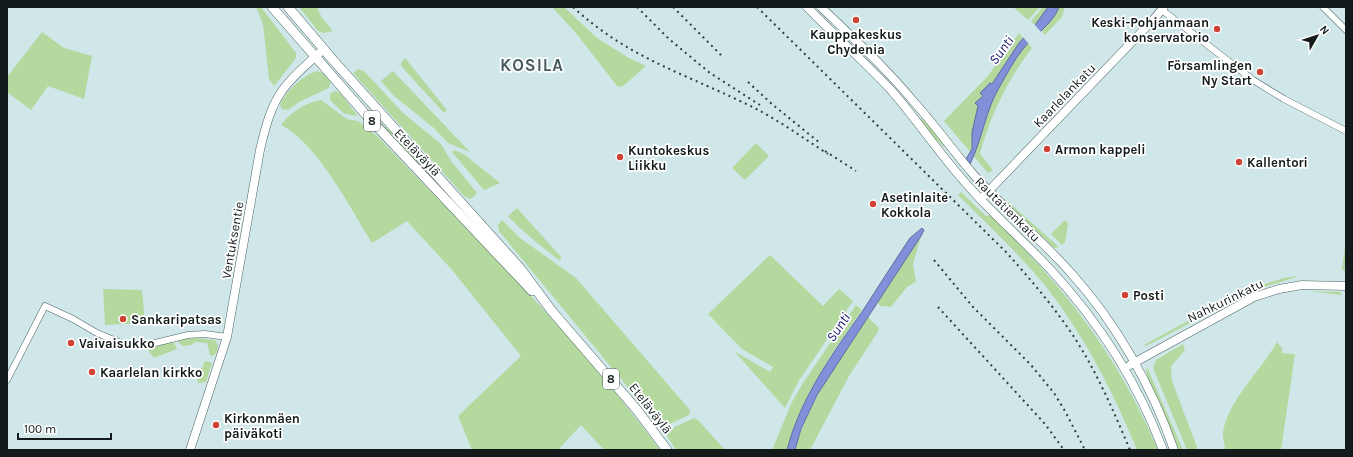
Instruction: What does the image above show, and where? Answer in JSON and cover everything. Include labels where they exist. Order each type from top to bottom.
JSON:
[{"type":"highway","name":"Eteläväylä","points":[[272,7],[367,116],[514,273],[551,310]]},
{"type":"highway","name":"Eteläväylä","points":[[288,7],[324,50],[520,268],[551,310],[637,410],[667,450]]},
{"type":"main road","name":"Rautatienkatu","points":[[807,7],[890,90],[940,154],[981,199],[1042,261],[1081,305],[1123,369],[1144,406],[1163,450]]},
{"type":"main road","name":"Rautatienkatu","points":[[821,7],[906,92],[989,190],[1071,273],[1104,316],[1134,362],[1160,416],[1174,450]]},
{"type":"main road","name":"Kaarlelankatu","points":[[981,199],[1162,8]]},
{"type":"main road","name":"Ventuksentie","points":[[190,450],[227,336],[266,123],[274,102],[283,87],[324,50]]},
{"type":"main road","name":"Nahkurinkatu","points":[[1123,369],[1254,296],[1279,289],[1302,285],[1346,286]]},
{"type":"street","points":[[1323,7],[1346,30]]},
{"type":"street","points":[[1162,8],[1253,80],[1284,99],[1346,131]]},
{"type":"street","points":[[7,380],[44,306],[81,323],[97,333],[126,345],[150,344],[188,335],[205,334],[227,336]]},
{"type":"green space","points":[[256,7],[261,7],[296,53],[296,58],[274,86],[269,79],[263,24]]},
{"type":"green space","points":[[299,7],[317,7],[322,18],[333,31],[324,33],[318,31]]},
{"type":"green space","points":[[552,7],[564,7],[597,38],[629,58],[646,66],[622,87],[617,86],[576,33]]},
{"type":"green space","points":[[1013,7],[1040,7],[1028,20]]},
{"type":"green space","points":[[1043,7],[1048,7],[1035,25],[1031,21]]},
{"type":"green space","points":[[1059,7],[1065,7],[1062,17],[1045,35],[1041,30]]},
{"type":"green space","points":[[42,32],[64,48],[92,56],[84,99],[48,86],[31,110],[7,92],[7,77]]},
{"type":"green space","points":[[1019,33],[1032,48],[1015,72],[1001,98],[984,140],[980,154],[993,170],[988,173],[944,121],[987,77]]},
{"type":"green space","points":[[405,58],[447,110],[444,113],[401,66],[401,63]]},
{"type":"green space","points":[[358,69],[364,71],[403,113],[441,144],[451,161],[477,193],[471,199],[464,196],[353,73]]},
{"type":"green space","points":[[317,71],[325,74],[331,81],[329,88],[299,102],[288,110],[282,109],[280,105],[290,89],[306,76]]},
{"type":"green space","points":[[393,71],[470,152],[448,143],[434,128],[394,96],[381,81]]},
{"type":"green space","points":[[336,91],[340,93],[357,115],[356,116],[343,113],[330,100],[330,93]]},
{"type":"green space","points":[[321,100],[347,119],[358,121],[376,135],[450,211],[560,327],[628,408],[660,450],[604,450],[581,425],[558,450],[472,450],[458,416],[521,356],[452,270],[407,221],[372,243],[343,195],[320,161],[295,134],[281,125],[298,109],[309,103]]},
{"type":"green space","points":[[924,119],[945,146],[944,147],[930,134],[920,120]]},
{"type":"green space","points":[[378,120],[396,136],[443,188],[441,189],[376,122]]},
{"type":"green space","points":[[756,143],[769,156],[745,180],[732,168]]},
{"type":"green space","points":[[455,150],[465,155],[500,183],[484,190],[452,152]]},
{"type":"green space","points":[[961,192],[986,216],[990,215],[1017,242],[1042,269],[1087,324],[1107,352],[1125,383],[1158,450],[1137,450],[1118,406],[1096,363],[1058,302],[1043,283],[1002,238],[958,195]]},
{"type":"green space","points":[[1005,199],[1059,247],[1054,248],[1004,200]]},
{"type":"green space","points":[[517,208],[562,258],[559,260],[552,255],[526,234],[508,216]]},
{"type":"green space","points":[[502,220],[520,238],[576,278],[690,410],[689,415],[663,427],[653,418],[499,231],[498,225]]},
{"type":"green space","points":[[1065,220],[1068,223],[1065,242],[1062,245],[1051,234]]},
{"type":"green space","points":[[921,236],[913,264],[916,282],[907,287],[891,307],[880,306],[877,301]]},
{"type":"green space","points":[[1346,237],[1346,271],[1342,270]]},
{"type":"green space","points":[[770,255],[823,306],[839,289],[853,301],[798,382],[785,408],[734,351],[770,372],[773,367],[742,349],[708,314]]},
{"type":"green space","points":[[1297,276],[1254,290],[1255,287],[1284,278]]},
{"type":"green space","points":[[103,289],[142,290],[145,323],[105,325]]},
{"type":"green space","points":[[1249,289],[1250,292],[1148,345],[1142,346],[1237,294]]},
{"type":"green space","points":[[1309,291],[1341,292],[1341,295]]},
{"type":"green space","points":[[856,305],[862,310],[818,377],[800,412],[787,450],[772,450],[791,404],[803,383]]},
{"type":"green space","points":[[868,317],[879,328],[877,333],[849,376],[810,450],[795,450],[808,414],[826,380]]},
{"type":"green space","points":[[197,338],[215,340],[218,345],[217,352],[213,356],[210,355],[207,343],[195,342],[191,345],[183,346],[178,342],[179,339]]},
{"type":"green space","points":[[170,342],[174,343],[177,349],[154,358],[148,350],[150,348]]},
{"type":"green space","points":[[1277,342],[1282,348],[1282,353],[1295,354],[1281,450],[1225,450],[1223,432],[1226,420],[1239,397]]},
{"type":"green space","points":[[1183,344],[1185,350],[1171,366],[1172,381],[1198,450],[1187,450],[1153,368],[1156,360]]},
{"type":"green space","points":[[205,361],[212,363],[206,382],[198,383],[197,376]]},
{"type":"green space","points":[[1147,367],[1183,450],[1179,450],[1148,379],[1146,371]]},
{"type":"green space","points":[[694,418],[698,420],[725,450],[676,450],[667,436],[666,431]]},
{"type":"water","points":[[1048,7],[1059,7],[1048,24],[1023,49],[1008,72],[995,95],[970,164],[966,159],[972,149],[972,132],[978,106],[975,103],[983,96],[980,93],[990,83],[992,84],[1019,43]]},
{"type":"water","points":[[922,228],[924,230],[921,236],[817,395],[801,429],[795,450],[787,450],[800,413],[818,378],[910,238]]},
{"type":"pier","points":[[1034,24],[1041,32],[1029,44],[1022,36]]},
{"type":"railway","points":[[573,7],[593,24],[633,51],[765,114],[828,154]]},
{"type":"railway","points":[[637,7],[669,39],[710,73],[760,105]]},
{"type":"railway","points":[[673,7],[722,56]]},
{"type":"railway","points":[[757,7],[1006,252],[1034,284],[1060,317],[1084,353],[1105,394],[1130,450]]},
{"type":"railway","points":[[748,82],[773,105],[820,143]]},
{"type":"railway","points":[[825,151],[856,171]]},
{"type":"railway","points":[[934,260],[973,307],[1031,365],[1054,393],[1085,450]]},
{"type":"railway","points":[[938,307],[1045,424],[1064,450]]},
{"type":"place","name":"Kauppakeskus Chydenia","points":[[856,20]]},
{"type":"place","name":"Keski-Pohjanmaan konservatorio","points":[[1217,29]]},
{"type":"place","name":"Församlingen Ny Start","points":[[1260,72]]},
{"type":"place","name":"Armon kappeli","points":[[1047,149]]},
{"type":"place","name":"Kuntokeskus Liikku","points":[[620,157]]},
{"type":"place","name":"Kallentori","points":[[1239,162]]},
{"type":"place","name":"Asetinlaite Kokkola","points":[[873,204]]},
{"type":"place","name":"Posti","points":[[1125,295]]},
{"type":"place","name":"Sankaripatsas","points":[[123,319]]},
{"type":"place","name":"Vaivaisukko","points":[[71,343]]},
{"type":"place","name":"Kaarlelan kirkko","points":[[92,372]]},
{"type":"place","name":"Kirkonmäen päiväkoti","points":[[216,425]]},
{"type":"district","name":"KOSILA","points":[[532,65]]},
{"type":"water label","name":"Sunti","points":[[1001,50]]},
{"type":"water label","name":"Sunti","points":[[838,327]]}]
